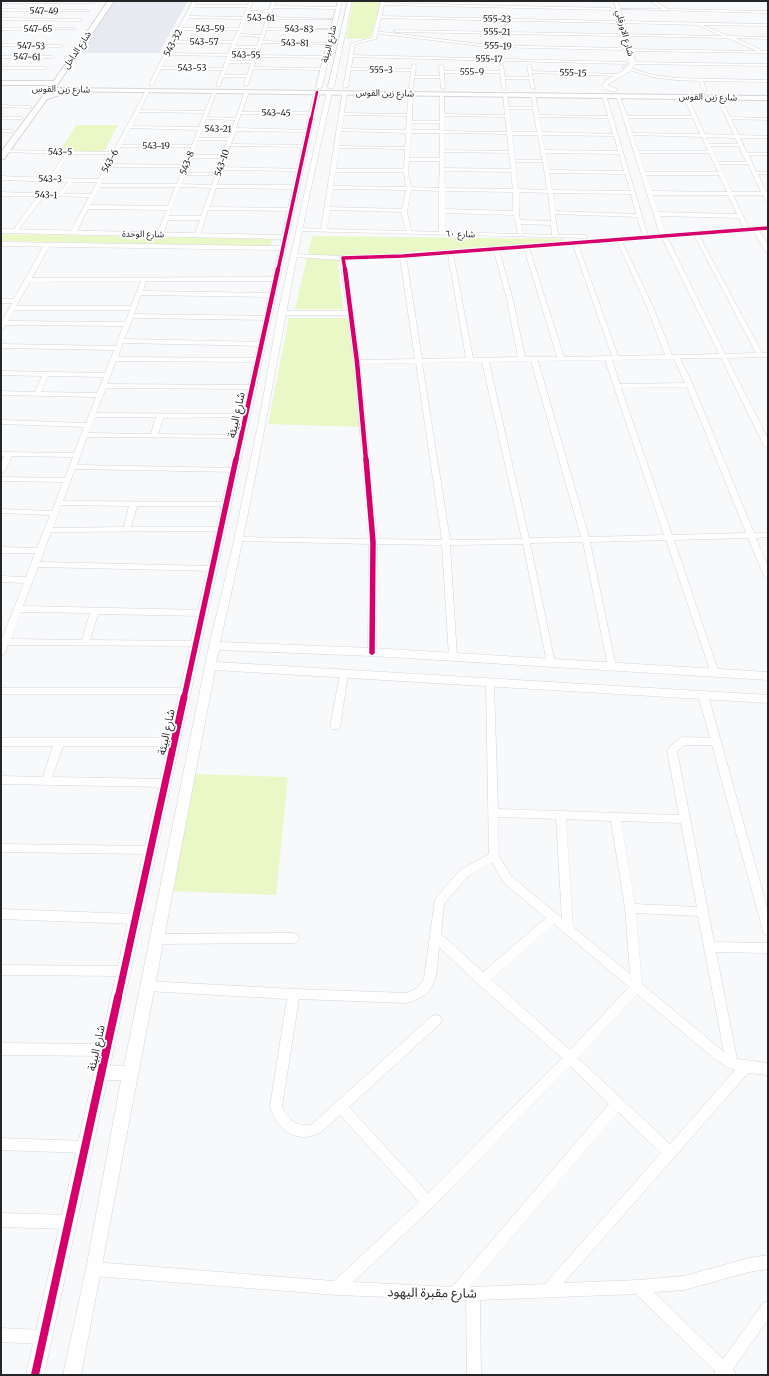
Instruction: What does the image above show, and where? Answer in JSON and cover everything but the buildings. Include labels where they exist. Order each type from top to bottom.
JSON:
[{"type":"main road","name":"شارع الداخل","points":[[2,151],[54,86],[56,74],[107,1]]},
{"type":"main road","name":"شارع الداخل","points":[[2,151],[12,132],[40,90],[56,74],[111,1]]},
{"type":"main road","points":[[30,83],[56,74],[71,84],[45,98]]},
{"type":"main road","name":"شارع زين القوس","points":[[1,83],[30,83],[40,90]]},
{"type":"main road","name":"شارع زين القوس","points":[[71,84],[148,90],[216,88],[505,92],[615,90],[705,91],[720,95]]},
{"type":"main road","name":"شارع زين القوس","points":[[1,88],[40,90],[54,86],[71,84],[151,84],[216,88]]},
{"type":"main road","points":[[148,90],[151,84]]},
{"type":"main road","name":"شارع زين القوس","points":[[533,92],[604,96],[735,95],[768,92]]},
{"type":"main road","name":"شارع زين القوس","points":[[735,95],[768,98]]},
{"type":"street","points":[[1,10],[7,1]]},
{"type":"street","name":"543-32","points":[[151,84],[195,1]]},
{"type":"street","name":"543-8","points":[[160,234],[251,1]]},
{"type":"street","name":"543-10","points":[[197,235],[234,129],[251,68],[274,1]]},
{"type":"street","name":"شارع البيئة","points":[[72,1375],[94,1269],[130,1073],[214,646],[239,539],[265,410],[282,313],[301,230],[324,90],[323,69],[340,1]]},
{"type":"street","name":"شارع البيئة","points":[[35,1375],[312,114],[324,90],[341,42],[350,1]]},
{"type":"street","name":"شارع الاورفلي","points":[[609,1],[628,65]]},
{"type":"street","name":"شارع الاورفلي","points":[[616,1],[629,50],[628,65]]},
{"type":"street","points":[[652,1],[668,11],[695,23],[767,52]]},
{"type":"street","points":[[1,2],[93,2]]},
{"type":"street","points":[[341,42],[355,42],[374,39],[383,2],[612,9]]},
{"type":"street","points":[[192,6],[248,6]]},
{"type":"street","points":[[246,12],[271,9],[338,8]]},
{"type":"street","points":[[619,9],[768,12]]},
{"type":"street","name":"547-49","points":[[1,10],[87,11]]},
{"type":"street","name":"543-61","points":[[186,17],[335,19]]},
{"type":"street","name":"555-23","points":[[379,17],[615,22]]},
{"type":"street","points":[[1,19],[80,20]]},
{"type":"street","points":[[622,22],[768,25]]},
{"type":"street","points":[[242,24],[248,24]]},
{"type":"street","name":"543-83","points":[[260,24],[265,26],[333,30]]},
{"type":"street","name":"547-65","points":[[1,29],[74,29]]},
{"type":"street","name":"543-59","points":[[180,29],[240,29]]},
{"type":"street","name":"555-21","points":[[376,31],[618,35]]},
{"type":"street","name":"555-19","points":[[376,31],[488,46],[622,49]]},
{"type":"street","points":[[1,34],[47,34]]},
{"type":"street","points":[[237,35],[262,36]]},
{"type":"street","points":[[625,35],[768,38]]},
{"type":"street","name":"543-57","points":[[173,42],[235,42]]},
{"type":"street","name":"543-81","points":[[260,42],[329,43]]},
{"type":"street","points":[[324,230],[345,90],[355,42]]},
{"type":"street","name":"547-53","points":[[1,45],[61,46]]},
{"type":"street","points":[[233,47],[258,47]]},
{"type":"street","points":[[629,50],[767,52]]},
{"type":"street","name":"543-55","points":[[167,54],[326,57]]},
{"type":"street","name":"555-17","points":[[351,56],[528,60],[628,65],[768,66]]},
{"type":"street","name":"547-61","points":[[1,57],[53,57]]},
{"type":"street","points":[[409,233],[404,211],[410,189],[409,178],[406,171],[411,90],[415,58]]},
{"type":"street","points":[[441,58],[442,234]]},
{"type":"street","points":[[500,60],[513,161],[516,191],[516,212],[521,235]]},
{"type":"street","points":[[528,60],[550,191],[555,236]]},
{"type":"street","points":[[227,62],[253,62]]},
{"type":"street","points":[[414,64],[421,64]]},
{"type":"street","points":[[434,64],[441,64]]},
{"type":"street","points":[[628,65],[652,76],[676,79],[768,81]]},
{"type":"street","name":"شارع الاورفلي","points":[[598,86],[604,79],[628,65]]},
{"type":"street","points":[[501,66],[508,66]]},
{"type":"street","points":[[515,66],[529,66]]},
{"type":"street","points":[[1,68],[45,68]]},
{"type":"street","name":"543-53","points":[[159,68],[224,68]]},
{"type":"street","points":[[251,68],[323,69]]},
{"type":"street","name":"555-3","points":[[349,69],[414,70]]},
{"type":"street","name":"555-9","points":[[442,72],[502,72]]},
{"type":"street","name":"555-15","points":[[530,72],[614,74]]},
{"type":"street","name":"شارع الاورفلي","points":[[614,74],[604,85],[607,88],[615,90]]},
{"type":"street","points":[[222,76],[249,76]]},
{"type":"street","points":[[413,77],[442,77]]},
{"type":"street","points":[[503,78],[531,78]]},
{"type":"street","points":[[701,80],[705,91]]},
{"type":"street","name":"543-6","points":[[72,232],[148,90]]},
{"type":"street","points":[[720,95],[735,136],[766,194],[768,201]]},
{"type":"street","points":[[604,96],[646,238]]},
{"type":"street","points":[[618,96],[664,236],[722,356],[768,446]]},
{"type":"street","points":[[685,96],[747,230]]},
{"type":"street","points":[[1,106],[30,106]]},
{"type":"street","points":[[507,108],[536,108]]},
{"type":"street","points":[[137,111],[207,112]]},
{"type":"street","name":"543-45","points":[[239,113],[312,114]]},
{"type":"street","points":[[342,114],[410,115]]},
{"type":"street","points":[[442,115],[508,116]]},
{"type":"street","points":[[537,116],[610,117]]},
{"type":"street","points":[[625,117],[695,117]]},
{"type":"street","points":[[1,118],[22,118]]},
{"type":"street","points":[[205,118],[237,119]]},
{"type":"street","points":[[728,118],[768,119]]},
{"type":"street","points":[[409,122],[442,122]]},
{"type":"street","name":"543-21","points":[[128,127],[309,131]]},
{"type":"street","points":[[339,130],[616,135]]},
{"type":"street","points":[[1,131],[12,132]]},
{"type":"street","points":[[630,134],[768,136]]},
{"type":"street","points":[[197,139],[230,140]]},
{"type":"street","points":[[228,145],[305,146]]},
{"type":"street","points":[[707,145],[740,145]]},
{"type":"street","name":"543-19","points":[[118,146],[194,146]]},
{"type":"street","points":[[337,147],[408,148]]},
{"type":"street","name":"543-5","points":[[2,151],[114,153]]},
{"type":"street","points":[[442,151],[512,152]]},
{"type":"street","points":[[543,151],[621,153]]},
{"type":"street","points":[[51,180],[68,152]]},
{"type":"street","points":[[636,152],[710,152]]},
{"type":"street","points":[[744,154],[768,154]]},
{"type":"street","points":[[190,156],[224,157]]},
{"type":"street","points":[[407,159],[442,160]]},
{"type":"street","points":[[623,160],[639,160]]},
{"type":"street","points":[[513,161],[545,161]]},
{"type":"street","points":[[715,163],[749,163]]},
{"type":"street","points":[[108,165],[186,166]]},
{"type":"street","points":[[220,168],[300,170]]},
{"type":"street","points":[[442,169],[514,171]]},
{"type":"street","points":[[333,170],[406,171]]},
{"type":"street","points":[[546,171],[627,173]]},
{"type":"street","points":[[643,173],[720,174]]},
{"type":"street","points":[[755,173],[768,173]]},
{"type":"street","points":[[183,174],[218,174]]},
{"type":"street","name":"543-3","points":[[1,178],[72,180],[99,183],[178,186],[214,186],[295,192]]},
{"type":"street","points":[[23,184],[26,179]]},
{"type":"street","points":[[59,196],[72,180]]},
{"type":"street","points":[[331,188],[633,193]]},
{"type":"street","points":[[16,194],[20,189]]},
{"type":"street","points":[[295,192],[307,197]]},
{"type":"street","points":[[649,193],[766,194]]},
{"type":"street","name":"543-1","points":[[1,194],[92,196]]},
{"type":"street","points":[[15,231],[42,195]]},
{"type":"street","points":[[86,207],[170,208]]},
{"type":"street","points":[[206,208],[291,210]]},
{"type":"street","points":[[328,208],[404,211]]},
{"type":"street","points":[[442,211],[516,212]]},
{"type":"street","points":[[553,212],[640,216]]},
{"type":"street","points":[[656,214],[741,216]]},
{"type":"street","points":[[166,218],[202,218]]},
{"type":"street","points":[[518,222],[554,223]]},
{"type":"street","points":[[295,255],[343,258],[403,256],[768,228]]},
{"type":"street","points":[[755,229],[768,251]]},
{"type":"street","name":"شارع ٦٠","points":[[301,230],[555,236],[619,240]]},
{"type":"street","name":"شارع الوحدة","points":[[1,231],[197,235],[284,243]]},
{"type":"street","points":[[696,234],[760,355]]},
{"type":"street","points":[[619,240],[673,356],[690,385],[711,432],[750,536],[768,576]]},
{"type":"street","name":"شارع الوحدة","points":[[1,244],[284,243]]},
{"type":"street","points":[[575,243],[612,358],[618,386],[715,673]]},
{"type":"street","points":[[2,326],[47,245]]},
{"type":"street","points":[[526,247],[560,358]]},
{"type":"street","points":[[496,249],[510,300],[522,359]]},
{"type":"street","points":[[450,252],[470,360]]},
{"type":"street","points":[[403,256],[446,543],[453,657]]},
{"type":"street","points":[[343,258],[357,362],[373,542],[372,652]]},
{"type":"street","points":[[27,280],[276,279]]},
{"type":"street","points":[[1,653],[144,280]]},
{"type":"street","points":[[202,295],[205,280]]},
{"type":"street","points":[[139,293],[272,295]]},
{"type":"street","points":[[1,301],[16,301]]},
{"type":"street","points":[[12,308],[127,324]]},
{"type":"street","points":[[2,326],[71,316],[132,312],[267,318]]},
{"type":"street","points":[[282,313],[351,313]]},
{"type":"street","points":[[120,340],[258,360]]},
{"type":"street","points":[[114,359],[181,350],[262,344]]},
{"type":"street","points":[[1,346],[118,348]]},
{"type":"street","points":[[357,362],[768,355]]},
{"type":"street","points":[[534,359],[586,540],[612,667]]},
{"type":"street","points":[[485,360],[526,541],[551,663]]},
{"type":"street","points":[[1,373],[107,375]]},
{"type":"street","points":[[37,394],[46,374]]},
{"type":"street","points":[[618,386],[690,385]]},
{"type":"street","points":[[104,386],[252,388]]},
{"type":"street","points":[[1,393],[100,395]]},
{"type":"street","points":[[92,416],[160,416],[246,413],[265,410]]},
{"type":"street","points":[[154,436],[160,416]]},
{"type":"street","points":[[1,422],[89,425]]},
{"type":"street","points":[[84,435],[241,438]]},
{"type":"street","points":[[1,471],[5,454],[77,455]]},
{"type":"street","points":[[72,467],[234,470]]},
{"type":"street","points":[[1,479],[67,480]]},
{"type":"street","points":[[58,503],[226,504]]},
{"type":"street","points":[[127,529],[134,503]]},
{"type":"street","points":[[1,511],[55,512]]},
{"type":"street","points":[[48,530],[221,529]]},
{"type":"street","points":[[239,539],[446,543],[768,535]]},
{"type":"street","points":[[1,550],[40,551]]},
{"type":"street","points":[[35,564],[212,569]]},
{"type":"street","points":[[1,579],[29,580]]},
{"type":"street","points":[[18,609],[203,613]]},
{"type":"street","points":[[85,643],[95,611]]},
{"type":"street","points":[[5,642],[196,644]]},
{"type":"street","points":[[214,646],[372,652],[768,676]]},
{"type":"street","points":[[211,666],[768,699]]},
{"type":"street","points":[[335,727],[344,674]]},
{"type":"street","points":[[490,683],[494,856],[507,879],[732,1064],[745,1068],[768,1069]]},
{"type":"street","points":[[1,691],[186,691]]},
{"type":"street","points":[[703,695],[768,931]]},
{"type":"street","points":[[1,742],[174,742]]},
{"type":"street","points":[[46,781],[59,742]]},
{"type":"street","points":[[716,742],[683,742],[677,744],[672,750],[732,1064]]},
{"type":"street","points":[[1,780],[165,783]]},
{"type":"street","points":[[493,813],[685,819]]},
{"type":"street","points":[[561,815],[568,930]]},
{"type":"street","points":[[337,1288],[428,1202],[570,1058],[637,987],[630,908],[615,817]]},
{"type":"street","points":[[1,848],[150,850]]},
{"type":"street","points":[[147,986],[294,994],[407,998],[415,996],[427,987],[430,980],[439,902],[464,874],[494,856]]},
{"type":"street","points":[[630,908],[703,912]]},
{"type":"street","points":[[2,916],[135,919]]},
{"type":"street","points":[[482,980],[553,918]]},
{"type":"street","points":[[435,936],[570,1058],[670,1153]]},
{"type":"street","points":[[157,939],[294,938]]},
{"type":"street","points":[[709,947],[768,948]]},
{"type":"street","points":[[1,970],[123,971]]},
{"type":"street","points":[[294,994],[276,1106],[278,1114],[295,1130],[304,1132],[316,1128],[436,1020]]},
{"type":"street","points":[[1,1049],[106,1050]]},
{"type":"street","points":[[548,1291],[745,1068]]},
{"type":"street","points":[[101,1073],[130,1073]]},
{"type":"street","points":[[455,1294],[618,1103]]},
{"type":"street","points":[[340,1106],[428,1202]]},
{"type":"street","points":[[1,1144],[85,1147]]},
{"type":"street","points":[[1,1220],[68,1222]]},
{"type":"street","name":"شارع مقبرة اليهود","points":[[94,1269],[337,1288],[455,1294],[639,1287],[684,1283],[749,1265],[768,1262]]},
{"type":"street","points":[[639,1287],[725,1373],[768,1308]]},
{"type":"street","points":[[473,1293],[474,1375]]},
{"type":"street","points":[[1,1335],[43,1337]]},
{"type":"shaded area","points":[[112,1],[188,1],[159,53],[78,53]]},
{"type":"green space","points":[[353,1],[380,1],[371,38],[346,39]]},
{"type":"green space","points":[[76,125],[118,125],[104,151],[60,151]]},
{"type":"green space","points":[[1,234],[272,239],[271,246],[1,241]]},
{"type":"green space","points":[[312,236],[562,239],[566,241],[347,257],[338,263],[343,309],[295,309]]},
{"type":"green space","points":[[289,318],[352,318],[363,427],[268,424]]},
{"type":"green space","points":[[190,774],[288,777],[276,895],[166,891]]},
{"type":"cycle path","points":[[35,1375],[317,92]]},
{"type":"cycle path","points":[[372,652],[373,542],[357,362],[343,258],[403,256],[768,228]]}]
